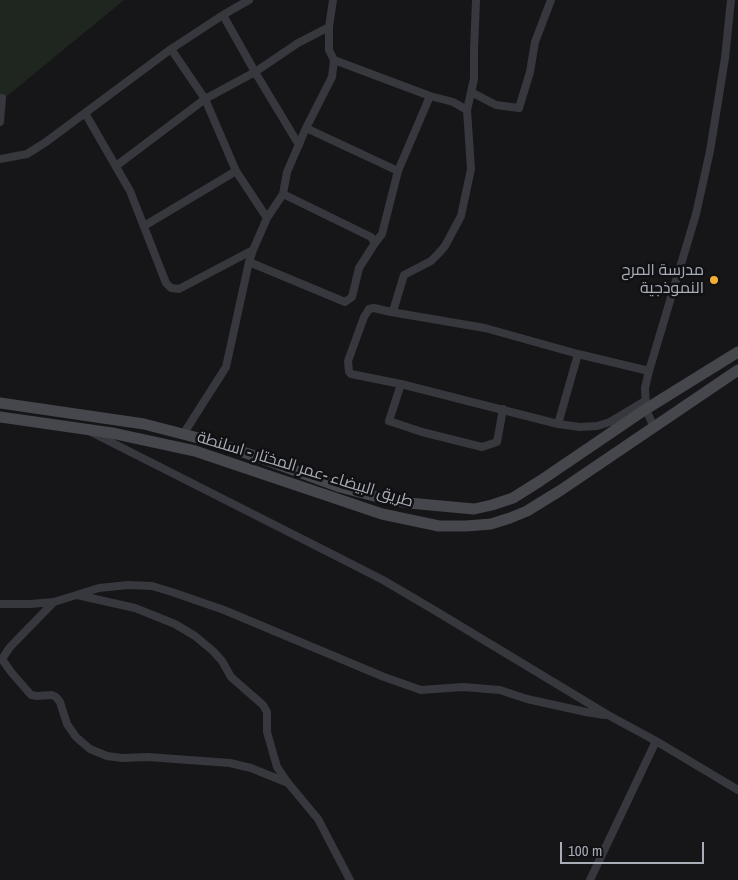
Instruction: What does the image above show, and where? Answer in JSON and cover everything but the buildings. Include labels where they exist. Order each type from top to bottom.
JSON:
[{"type":"main road","name":"طريق البيضاء -عمر المختار - اسلنطة","points":[[0,403],[144,424],[184,433],[258,457],[340,487],[378,497],[409,503],[474,509],[513,498],[540,481],[645,405],[738,352]]},
{"type":"main road","name":"طريق البيضاء -عمر المختار - اسلنطة","points":[[0,417],[112,433],[195,451],[382,514],[439,526],[466,526],[491,524],[527,510],[561,490],[738,370]]},
{"type":"street","points":[[0,160],[27,154],[46,142],[171,49],[249,0]]},
{"type":"street","points":[[184,433],[226,367],[253,250],[267,218],[283,194],[287,172],[306,128],[332,77],[334,60],[329,50],[329,27],[333,0]]},
{"type":"street","points":[[391,312],[404,276],[431,261],[438,254],[445,246],[461,216],[471,169],[467,110],[474,79],[476,0]]},
{"type":"street","points":[[471,92],[496,105],[519,108],[530,72],[535,42],[551,0]]},
{"type":"street","points":[[654,428],[645,405],[645,388],[698,205],[710,151],[723,76],[731,0]]},
{"type":"street","points":[[223,15],[299,145]]},
{"type":"street","points":[[116,166],[205,99],[255,72],[298,43],[329,27]]},
{"type":"street","points":[[171,49],[205,99],[236,171],[267,218]]},
{"type":"street","points":[[334,60],[430,96],[453,102],[467,110]]},
{"type":"street","points":[[249,262],[345,302],[352,297],[359,268],[382,234],[398,171],[430,96]]},
{"type":"street","points":[[0,98],[2,98],[0,122]]},
{"type":"street","points":[[85,113],[130,191],[166,283],[171,288],[179,289],[253,250]]},
{"type":"street","points":[[306,128],[398,171]]},
{"type":"street","points":[[144,226],[236,171]]},
{"type":"street","points":[[283,194],[371,238],[375,242]]},
{"type":"street","points":[[645,405],[610,422],[580,428],[400,384],[351,374],[348,372],[348,361],[364,317],[369,309],[374,308],[485,328],[578,354],[649,370]]},
{"type":"street","points":[[558,424],[578,354]]},
{"type":"street","points":[[400,384],[389,421],[422,432],[482,447],[497,442],[503,409]]},
{"type":"street","points":[[83,428],[383,580],[608,715],[738,790]]},
{"type":"street","points":[[0,604],[54,602],[99,588],[128,585],[152,586],[224,610],[384,677],[421,690],[463,687],[500,690],[586,712],[608,715]]},
{"type":"street","points":[[76,594],[135,608],[175,624],[195,636],[213,651],[232,677],[263,705],[267,712],[267,732],[278,767],[288,783],[318,819],[350,880]]},
{"type":"street","points":[[54,602],[10,647],[1,660],[31,695],[52,695],[56,697],[60,702],[67,724],[76,737],[90,749],[107,756],[122,758],[148,757],[230,763],[251,768],[288,783]]},
{"type":"street","points":[[590,880],[656,741]]},
{"type":"shaded area","points":[[0,0],[124,0],[6,97],[0,96]]},
{"type":"place","name":"مدرسة المرح النموذجية","points":[[714,280]]}]
